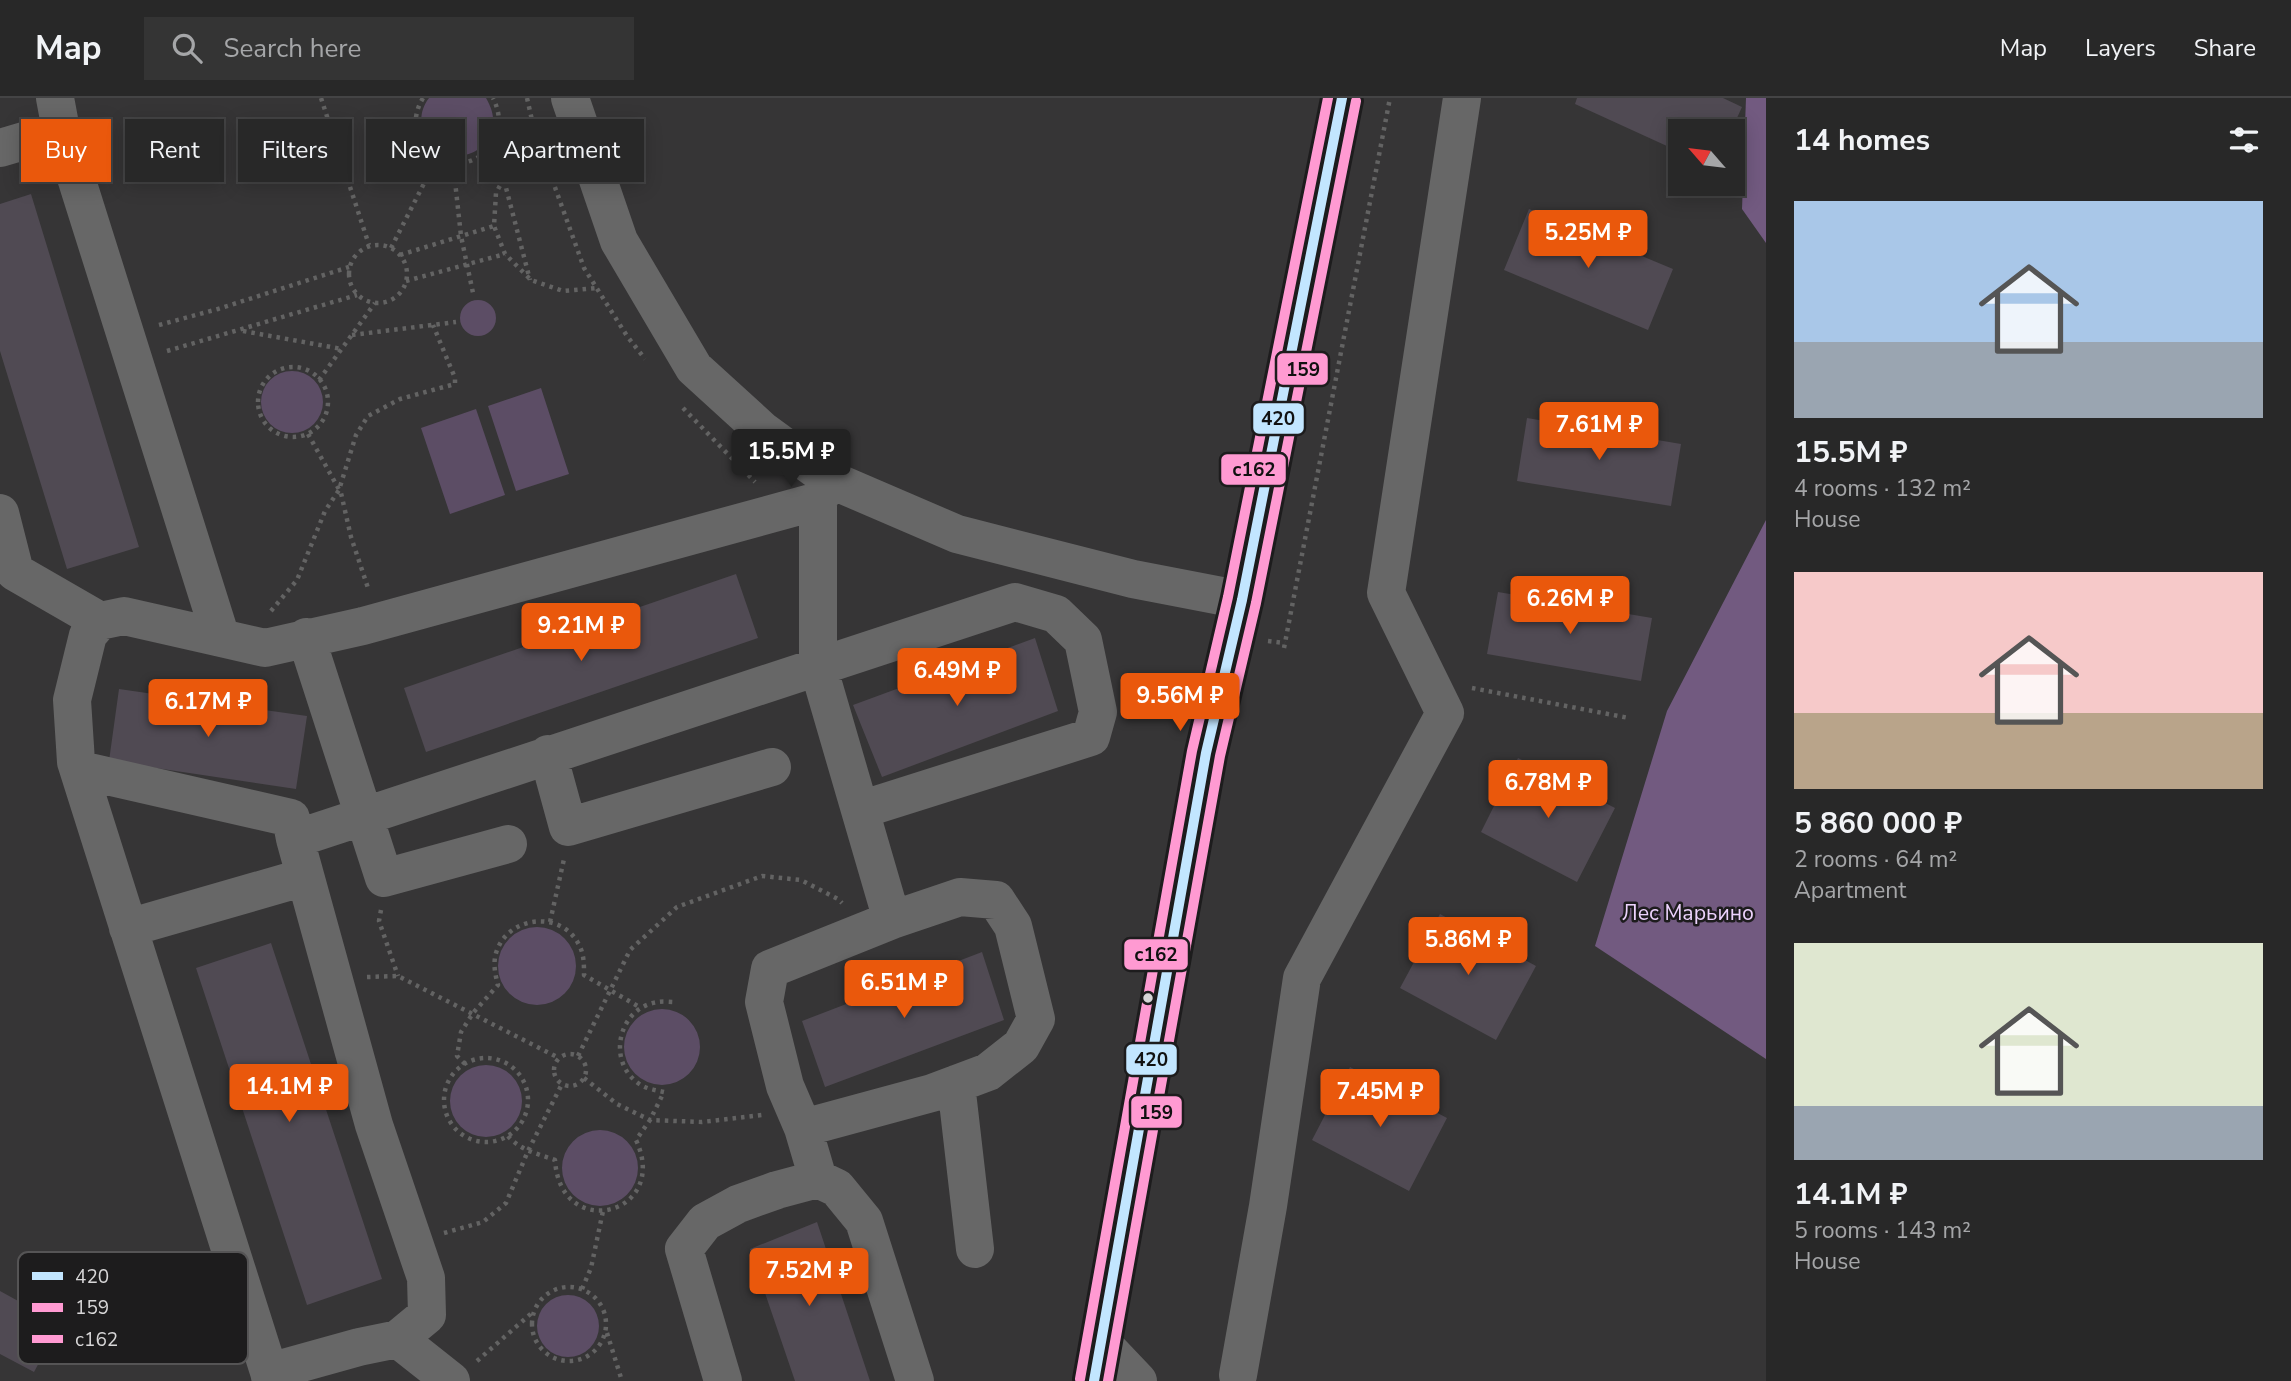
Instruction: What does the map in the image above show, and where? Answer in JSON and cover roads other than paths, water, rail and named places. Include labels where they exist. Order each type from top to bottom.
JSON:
[{"type":"street","points":[[570,98],[620,241],[694,368],[823,490],[957,534],[1133,579],[1242,600]]},
{"type":"street","points":[[1094,1381],[1206,753],[1242,600],[1342,98]]},
{"type":"street","points":[[1238,1375],[1268,1206],[1302,978],[1445,713],[1386,593],[1462,98]]},
{"type":"street","points":[[0,148],[58,114],[218,627]]},
{"type":"street","points":[[231,1252],[76,762],[72,700],[88,635],[100,621],[124,616],[218,627],[265,648],[379,622],[823,490]]},
{"type":"street","points":[[823,490],[818,666],[860,810],[879,925]]},
{"type":"street","points":[[0,513],[15,572],[100,621]]},
{"type":"street","points":[[295,839],[1015,602],[1056,614],[1083,640],[1098,712],[1091,737],[860,810]]},
{"type":"street","points":[[306,637],[384,878],[508,844]]},
{"type":"street","points":[[548,754],[568,827],[772,767]]},
{"type":"street","points":[[76,762],[85,771],[291,818],[374,1125],[426,1278],[427,1315],[398,1339],[359,1347],[270,1376],[248,1307]]},
{"type":"street","points":[[128,928],[305,877]]},
{"type":"street","points":[[798,1118],[932,1093],[988,1072],[1021,1046],[1035,1020],[1013,926],[996,900],[960,897],[879,925],[770,968],[764,1002],[785,1086],[818,1179]]},
{"type":"street","points":[[956,1084],[975,1249]]},
{"type":"street","points":[[723,1381],[684,1249],[705,1222],[738,1205],[777,1190],[818,1179],[837,1188],[864,1221],[915,1381]]},
{"type":"street","points":[[398,1339],[463,1372]]},
{"type":"street","points":[[1100,1341],[1138,1381]]},
{"type":"park label","name":"Лес Марьино","points":[[1688,913]]}]
